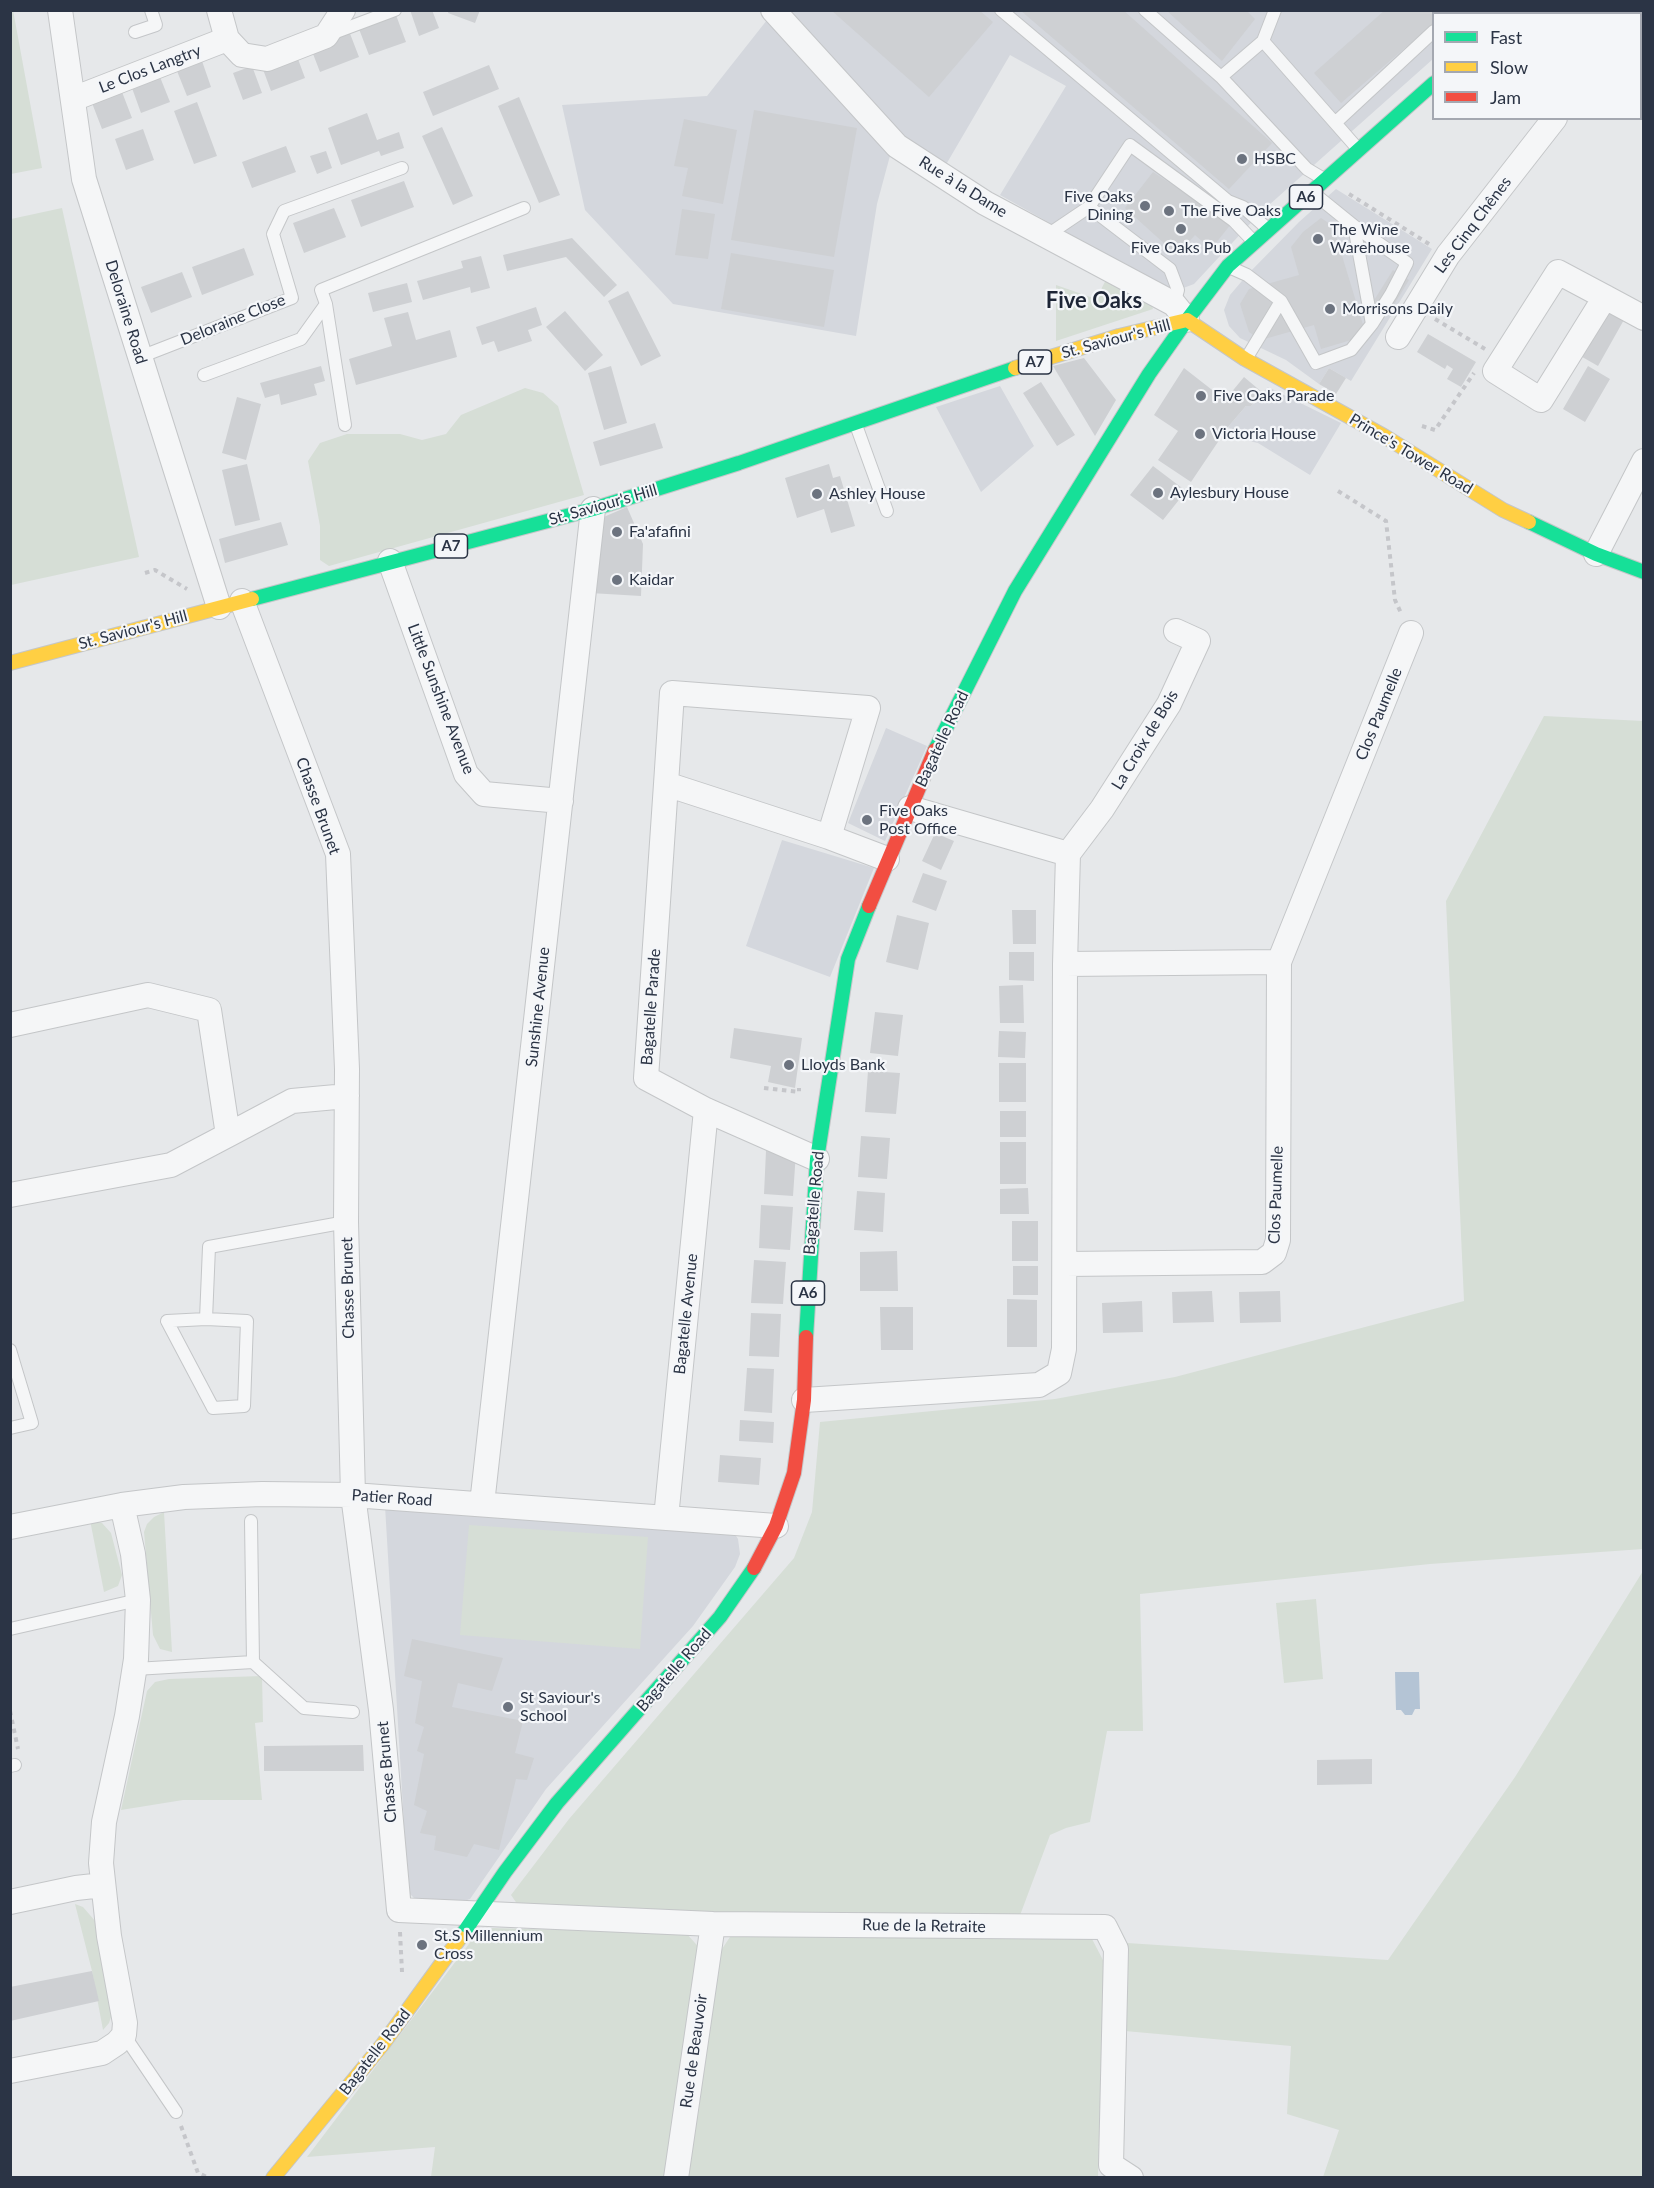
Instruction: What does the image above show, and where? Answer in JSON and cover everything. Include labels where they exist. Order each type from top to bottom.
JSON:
[{"type":"main road","name":"A6","points":[[1180,312],[1228,266],[1432,85]]},
{"type":"main road","name":"St. Saviour's Hill","points":[[10,663],[593,509],[740,463],[997,373],[1113,338],[1180,312]]},
{"type":"main road","name":"Prince's Tower Road","points":[[1180,312],[1245,359],[1384,436],[1503,510],[1596,554],[1644,572]]},
{"type":"main road","name":"Bagatelle Road","points":[[273,2178],[383,2044],[556,1803],[720,1617],[755,1567],[776,1526],[794,1473],[804,1400],[807,1302],[817,1159],[848,959],[887,859],[934,751],[1015,591],[1149,374],[1180,312]]},
{"type":"main road","points":[[1113,338],[1138,341],[1146,351],[1149,374]]},
{"type":"street","name":"Deloraine Road","points":[[60,10],[84,179],[219,607]]},
{"type":"street","points":[[219,10],[227,39],[242,55],[267,58],[326,36],[343,10]]},
{"type":"street","name":"Rue à la Dame","points":[[773,10],[897,146],[985,203],[1180,312]]},
{"type":"street","name":"Le Clos Langtry","points":[[73,99],[227,39]]},
{"type":"street","name":"Les Cinq Chênes","points":[[1398,337],[1448,255],[1553,120]]},
{"type":"street","points":[[1605,297],[1541,400],[1499,365],[1557,272],[1605,297],[1644,318]]},
{"type":"street","points":[[1596,554],[1644,461]]},
{"type":"street","name":"Sunshine Avenue","points":[[482,1504],[593,509]]},
{"type":"street","name":"Little Sunshine Avenue","points":[[390,561],[466,774],[484,794],[561,801]]},
{"type":"street","name":"Chasse Brunet","points":[[242,601],[338,854],[344,964],[347,1096],[346,1222],[353,1495],[381,1710],[399,1910]]},
{"type":"street","name":"La Croix de Bois","points":[[1068,854],[1102,809],[1169,704],[1198,641],[1176,631]]},
{"type":"street","name":"Clos Paumelle","points":[[1065,1264],[1262,1262],[1274,1253],[1278,1240],[1279,962],[1411,633]]},
{"type":"street","name":"Bagatelle Parade","points":[[817,1159],[706,1110],[646,1078],[672,693],[868,708],[829,837]]},
{"type":"street","points":[[666,784],[829,837],[887,859]]},
{"type":"street","points":[[804,1400],[1039,1385],[1059,1373],[1064,1349],[1065,964],[1068,854],[910,807]]},
{"type":"street","points":[[1065,964],[1279,962]]},
{"type":"street","points":[[10,1024],[148,995],[208,1010],[228,1135]]},
{"type":"street","points":[[10,1195],[171,1166],[292,1101],[347,1096]]},
{"type":"street","name":"Bagatelle Avenue","points":[[666,1518],[706,1110]]},
{"type":"street","name":"Patier Road","points":[[10,1527],[122,1505],[184,1497],[262,1494],[353,1495],[776,1526]]},
{"type":"street","points":[[10,2071],[102,2053],[124,2035],[125,2023],[109,1936],[101,1863],[104,1822],[135,1670],[138,1600],[133,1554],[122,1505]]},
{"type":"street","points":[[10,1902],[76,1888],[103,1885]]},
{"type":"street","points":[[399,1910],[478,1913]]},
{"type":"street","name":"Rue de la Retraite","points":[[478,1913],[713,1924],[1105,1927],[1116,1949],[1111,2165],[1131,2178]]},
{"type":"street","name":"Rue de Beauvoir","points":[[676,2178],[713,1924]]},
{"type":"lane","points":[[135,32],[156,25],[151,10]]},
{"type":"lane","points":[[326,36],[394,10]]},
{"type":"lane","points":[[1001,10],[1228,201],[1243,207],[1269,230]]},
{"type":"lane","points":[[1145,10],[1221,77],[1307,169],[1325,180]]},
{"type":"lane","points":[[1221,77],[1263,41],[1275,10]]},
{"type":"lane","points":[[1335,123],[1432,33]]},
{"type":"lane","points":[[1263,41],[1358,150]]},
{"type":"lane","points":[[1046,236],[1089,207],[1130,145],[1234,221],[1255,243]]},
{"type":"lane","name":"Deloraine Close","points":[[140,357],[292,298],[273,234],[284,212],[402,168]]},
{"type":"lane","points":[[1228,266],[1247,275],[1281,301],[1316,363],[1351,350],[1372,324],[1407,263],[1354,226],[1312,192]]},
{"type":"lane","points":[[1089,207],[1170,269],[1178,290],[1180,312]]},
{"type":"lane","points":[[345,426],[326,304],[321,290],[524,208]]},
{"type":"lane","points":[[1354,226],[1372,324]]},
{"type":"lane","points":[[1245,359],[1281,301]]},
{"type":"lane","points":[[204,375],[301,339],[326,304]]},
{"type":"lane","points":[[855,422],[887,511]]},
{"type":"lane","points":[[206,1319],[209,1247],[346,1222]]},
{"type":"lane","points":[[206,1319],[247,1321],[244,1406],[213,1408],[167,1320],[206,1319]]},
{"type":"lane","points":[[10,1350],[32,1423],[10,1428]]},
{"type":"lane","points":[[251,1521],[253,1662]]},
{"type":"lane","points":[[10,1629],[138,1600]]},
{"type":"lane","points":[[135,1670],[253,1662],[304,1708],[353,1712]]},
{"type":"lane","points":[[124,2035],[176,2112]]},
{"type":"path","points":[[1325,180],[1448,255]]},
{"type":"path","points":[[1416,308],[1499,365]]},
{"type":"path","points":[[1414,423],[1435,430],[1473,374],[1499,365]]},
{"type":"path","points":[[1338,491],[1386,521],[1395,600],[1411,633]]},
{"type":"path","points":[[145,573],[154,570],[186,588]]},
{"type":"path","points":[[764,1088],[799,1092],[800,1080],[829,1082]]},
{"type":"path","points":[[10,1711],[18,1748],[13,1765]]},
{"type":"path","points":[[399,1910],[403,1990],[413,2002]]},
{"type":"path","points":[[176,2112],[198,2174],[209,2178]]},
{"type":"shaded area","points":[[13,10],[42,168],[11,174],[10,11]]},
{"type":"shaded area","points":[[788,11],[1487,11],[1432,12],[1432,60],[1260,213],[1194,284],[1178,290],[1167,289],[1000,195],[1066,86],[1010,55],[944,168],[894,130]]},
{"type":"shaded area","points":[[767,20],[891,152],[877,204],[856,336],[673,304],[585,210],[562,105],[707,96]]},
{"type":"shaded area","points":[[1336,189],[1432,249],[1351,381],[1329,368],[1319,384],[1286,360],[1240,338],[1229,326],[1224,310],[1230,295],[1247,275],[1299,222]]},
{"type":"shaded area","points":[[62,208],[139,557],[11,585],[11,219]]},
{"type":"shaded area","points":[[1109,274],[1148,295],[1153,309],[1056,341],[1056,285],[1096,299]]},
{"type":"shaded area","points":[[1000,386],[1034,446],[981,492],[936,407]]},
{"type":"shaded area","points":[[1268,387],[1341,423],[1310,475],[1228,427],[1246,406],[1251,406]]},
{"type":"shaded area","points":[[525,388],[543,393],[558,406],[584,495],[329,566],[320,560],[320,526],[308,461],[320,443],[347,434],[400,434],[422,440],[446,434],[461,415]]},
{"type":"shaded area","points":[[1544,716],[1643,721],[1643,1549],[1430,1564],[1140,1594],[1143,1731],[1107,1731],[1090,1822],[1050,1835],[1019,1918],[520,1908],[511,1895],[569,1819],[794,1558],[812,1512],[820,1422],[1055,1399],[1175,1377],[1464,1301],[1446,901]]},
{"type":"shaded area","points":[[886,728],[927,746],[885,841],[848,823]]},
{"type":"shaded area","points":[[782,840],[874,868],[830,977],[746,946]]},
{"type":"shaded area","name":"St Saviour's School","points":[[385,1506],[731,1528],[738,1539],[740,1554],[735,1567],[693,1626],[546,1789],[470,1899],[464,1901],[416,1900],[408,1892]]},
{"type":"shaded area","points":[[164,1512],[172,1652],[160,1649],[153,1635],[144,1532],[147,1524],[154,1517]]},
{"type":"shaded area","points":[[90,1520],[102,1523],[111,1533],[122,1575],[118,1586],[104,1592]]},
{"type":"shaded area","points":[[469,1525],[648,1537],[640,1649],[460,1635]]},
{"type":"shaded area","points":[[1643,1571],[1643,2177],[1323,2177],[1339,2130],[1287,2114],[1291,2046],[1125,2031],[1127,1943],[1388,1960],[1515,1777]]},
{"type":"shaded area","points":[[1316,1599],[1323,1679],[1284,1683],[1276,1603]]},
{"type":"shaded area","points":[[262,1676],[263,1722],[255,1723],[262,1800],[183,1800],[121,1810],[147,1691],[155,1682],[169,1679]]},
{"type":"shaded area","points":[[75,1904],[83,1907],[96,1922],[112,2014],[103,2030],[92,1971]]},
{"type":"shaded area","points":[[490,1928],[686,1933],[704,1953],[669,2177],[431,2177],[435,2147],[307,2157],[475,1936]]},
{"type":"shaded area","points":[[732,1934],[1092,1939],[1104,1962],[1098,2177],[687,2178],[722,1949]]},
{"type":"water","points":[[1395,1672],[1419,1672],[1420,1709],[1415,1709],[1412,1715],[1405,1715],[1401,1710],[1396,1710]]},
{"type":"building","points":[[410,10],[432,10],[439,28],[419,36]]},
{"type":"building","points":[[449,10],[480,10],[475,23],[448,13]]},
{"type":"building","points":[[831,10],[979,10],[993,22],[929,97]]},
{"type":"building","points":[[1020,10],[1123,10],[1272,143],[1229,189]]},
{"type":"building","points":[[1166,10],[1246,10],[1255,19],[1222,61]]},
{"type":"building","points":[[1385,10],[1431,10],[1433,12],[1432,25],[1341,103],[1314,73]]},
{"type":"building","points":[[396,15],[406,42],[369,55],[359,29]]},
{"type":"building","points":[[349,31],[359,57],[320,72],[310,46]]},
{"type":"building","points":[[295,51],[305,78],[271,91],[261,64]]},
{"type":"building","points":[[202,61],[211,87],[187,96],[177,71]]},
{"type":"building","points":[[489,65],[499,89],[433,116],[423,92]]},
{"type":"building","points":[[252,66],[262,93],[243,100],[233,73]]},
{"type":"building","points":[[160,77],[170,102],[141,113],[132,88]]},
{"type":"building","points":[[122,92],[132,118],[102,129],[92,103]]},
{"type":"building","points":[[519,97],[560,195],[539,203],[498,106]]},
{"type":"building","points":[[197,102],[217,156],[194,164],[174,111]]},
{"type":"building","points":[[754,110],[857,128],[834,257],[731,240]]},
{"type":"building","points":[[367,113],[377,140],[399,132],[404,148],[381,156],[379,151],[341,165],[328,128]]},
{"type":"building","points":[[684,119],[737,130],[723,204],[682,196],[688,168],[674,166]]},
{"type":"building","points":[[442,127],[473,196],[453,205],[422,136]]},
{"type":"building","points":[[143,129],[154,160],[126,170],[115,139]]},
{"type":"building","points":[[286,146],[296,172],[252,188],[242,162]]},
{"type":"building","points":[[326,151],[332,168],[317,174],[310,156]]},
{"type":"building","name":"The Five Oaks","points":[[1153,172],[1231,224],[1211,249],[1195,235],[1177,255],[1125,208]]},
{"type":"building","points":[[404,181],[414,207],[361,227],[351,200]]},
{"type":"building","points":[[334,208],[346,237],[304,253],[293,223]]},
{"type":"building","points":[[682,209],[715,214],[708,259],[675,255]]},
{"type":"building","points":[[1321,218],[1333,226],[1364,328],[1358,338],[1321,349],[1314,325],[1261,340],[1249,332],[1240,304],[1249,289],[1299,275],[1291,247],[1303,232]]},
{"type":"building","points":[[572,238],[617,285],[604,297],[566,257],[507,271],[503,255]]},
{"type":"building","points":[[244,248],[254,275],[202,295],[192,267]]},
{"type":"building","points":[[731,253],[834,270],[824,327],[721,309]]},
{"type":"building","points":[[481,256],[490,288],[471,293],[470,287],[423,300],[417,281],[463,268],[461,261]]},
{"type":"building","points":[[1393,270],[1409,280],[1389,313],[1373,302]]},
{"type":"building","points":[[182,272],[192,297],[151,313],[141,287]]},
{"type":"building","points":[[407,283],[412,302],[373,312],[368,293]]},
{"type":"building","points":[[628,291],[661,356],[641,366],[608,301]]},
{"type":"building","points":[[1604,306],[1625,318],[1598,366],[1577,354]]},
{"type":"building","points":[[536,307],[542,325],[528,330],[532,341],[498,352],[494,341],[482,345],[476,327]]},
{"type":"building","points":[[565,311],[603,355],[585,371],[546,327]]},
{"type":"building","points":[[408,312],[416,340],[450,330],[457,357],[356,385],[349,359],[392,346],[384,318]]},
{"type":"building","points":[[1428,334],[1476,362],[1461,387],[1447,379],[1453,369],[1447,365],[1445,369],[1417,352]]},
{"type":"building","points":[[1084,358],[1116,400],[1095,436],[1053,366]]},
{"type":"building","points":[[321,366],[325,381],[314,384],[317,395],[281,405],[279,394],[265,398],[260,383]]},
{"type":"building","points":[[611,366],[627,423],[604,430],[588,373]]},
{"type":"building","points":[[1588,366],[1610,379],[1585,422],[1563,409]]},
{"type":"building","name":"Victoria House","points":[[1184,368],[1225,400],[1244,377],[1263,393],[1251,406],[1246,406],[1228,427],[1191,482],[1158,460],[1178,431],[1154,415]]},
{"type":"building","points":[[1329,368],[1346,378],[1336,394],[1319,384]]},
{"type":"building","points":[[1041,382],[1075,435],[1057,446],[1023,393]]},
{"type":"building","points":[[237,397],[261,404],[246,460],[222,453]]},
{"type":"building","points":[[655,423],[663,448],[600,466],[593,442]]},
{"type":"building","points":[[247,464],[260,520],[235,526],[222,470]]},
{"type":"building","name":"Ashley House","points":[[829,464],[833,478],[840,476],[855,526],[831,533],[824,509],[797,518],[785,478]]},
{"type":"building","name":"Aylesbury House","points":[[1153,466],[1186,491],[1163,520],[1130,495]]},
{"type":"building","name":"Fa'afafini","points":[[627,507],[643,544],[641,596],[590,593],[599,519]]},
{"type":"building","points":[[281,522],[288,545],[225,563],[219,539]]},
{"type":"building","points":[[935,833],[954,841],[941,870],[922,861]]},
{"type":"building","points":[[923,873],[947,881],[936,911],[912,902]]},
{"type":"building","points":[[1012,910],[1036,910],[1036,944],[1013,944]]},
{"type":"building","points":[[897,915],[929,923],[918,970],[886,962]]},
{"type":"building","points":[[1009,952],[1034,952],[1034,981],[1009,980]]},
{"type":"building","points":[[1023,985],[1024,1023],[1000,1023],[999,986]]},
{"type":"building","points":[[875,1012],[903,1015],[898,1056],[870,1053]]},
{"type":"building","points":[[734,1028],[802,1038],[795,1088],[768,1082],[771,1066],[730,1058]]},
{"type":"building","points":[[999,1031],[1026,1032],[1025,1058],[998,1057]]},
{"type":"building","points":[[999,1063],[1026,1063],[1026,1102],[999,1102]]},
{"type":"building","points":[[868,1071],[900,1073],[896,1114],[865,1112]]},
{"type":"building","points":[[1000,1111],[1026,1111],[1026,1137],[1000,1137]]},
{"type":"building","points":[[861,1136],[890,1138],[887,1179],[858,1177]]},
{"type":"building","points":[[1000,1142],[1026,1142],[1026,1184],[1000,1184]]},
{"type":"building","points":[[766,1151],[796,1152],[793,1196],[764,1194]]},
{"type":"building","points":[[1028,1188],[1029,1214],[1000,1214],[1000,1189]]},
{"type":"building","points":[[857,1191],[885,1193],[883,1232],[854,1230]]},
{"type":"building","points":[[761,1205],[793,1207],[790,1250],[759,1248]]},
{"type":"building","points":[[1012,1221],[1038,1221],[1038,1261],[1012,1261]]},
{"type":"building","points":[[897,1251],[898,1291],[860,1291],[860,1252]]},
{"type":"building","points":[[754,1260],[786,1262],[783,1304],[751,1303]]},
{"type":"building","points":[[1013,1266],[1038,1266],[1038,1295],[1013,1295]]},
{"type":"building","points":[[1212,1291],[1214,1322],[1173,1323],[1172,1292]]},
{"type":"building","points":[[1280,1291],[1281,1322],[1240,1323],[1239,1292]]},
{"type":"building","points":[[1007,1299],[1037,1300],[1037,1347],[1007,1347]]},
{"type":"building","points":[[1142,1301],[1143,1332],[1103,1333],[1102,1303]]},
{"type":"building","points":[[880,1307],[913,1307],[913,1350],[881,1350]]},
{"type":"building","points":[[751,1313],[781,1314],[779,1357],[749,1356]]},
{"type":"building","points":[[747,1368],[774,1369],[772,1413],[744,1411]]},
{"type":"building","points":[[740,1420],[774,1422],[773,1443],[739,1441]]},
{"type":"building","points":[[720,1455],[761,1458],[759,1485],[718,1482]]},
{"type":"building","points":[[412,1639],[503,1658],[492,1691],[458,1683],[452,1707],[523,1721],[515,1753],[534,1758],[527,1780],[516,1779],[499,1850],[474,1844],[467,1857],[434,1850],[436,1836],[420,1833],[427,1811],[414,1805],[424,1754],[417,1751],[424,1727],[415,1723],[422,1681],[404,1676]]},
{"type":"building","points":[[363,1745],[364,1771],[264,1771],[264,1746]]},
{"type":"building","points":[[1372,1759],[1372,1784],[1317,1785],[1317,1760]]},
{"type":"building","points":[[92,1971],[99,2001],[10,2021],[10,1987]]},
{"type":"traffic: fast","points":[[935,750],[1015,591],[1149,374],[1187,320],[1228,266],[1432,85]]},
{"type":"traffic: fast","points":[[252,599],[593,509],[739,463],[1015,368]]},
{"type":"traffic: fast","points":[[1529,522],[1596,554],[1644,572]]},
{"type":"traffic: fast","points":[[806,1337],[817,1159],[848,959],[869,906]]},
{"type":"traffic: fast","points":[[460,1938],[505,1872],[557,1803],[720,1617],[754,1568]]},
{"type":"traffic: slow","points":[[1187,320],[1245,359],[1384,436],[1503,510],[1529,522]]},
{"type":"traffic: slow","points":[[1015,368],[1119,336],[1187,320]]},
{"type":"traffic: slow","points":[[10,663],[252,599]]},
{"type":"traffic: slow","points":[[273,2178],[383,2044],[460,1938]]},
{"type":"traffic: jam","points":[[869,906],[935,750]]},
{"type":"traffic: jam","points":[[754,1568],[776,1526],[794,1473],[804,1400],[806,1337]]},
{"type":"place","name":"HSBC","points":[[1242,159]]},
{"type":"place","name":"Five Oaks Dining","points":[[1145,206]]},
{"type":"place","name":"The Five Oaks","points":[[1169,211]]},
{"type":"place","name":"Five Oaks Pub","points":[[1181,229]]},
{"type":"place","name":"The Wine Warehouse","points":[[1318,239]]},
{"type":"place","name":"Morrisons Daily","points":[[1330,309]]},
{"type":"place","name":"Five Oaks Parade","points":[[1201,396]]},
{"type":"place","name":"Victoria House","points":[[1200,434]]},
{"type":"place","name":"Aylesbury House","points":[[1158,493]]},
{"type":"place","name":"Ashley House","points":[[817,494]]},
{"type":"place","name":"Fa'afafini","points":[[617,532]]},
{"type":"place","name":"Kaidar","points":[[617,580]]},
{"type":"place","name":"Five Oaks Post Office","points":[[867,820]]},
{"type":"place","name":"Lloyds Bank","points":[[789,1065]]},
{"type":"place","name":"St Saviour's School","points":[[508,1707]]},
{"type":"place","name":"St.S Millennium Cross","points":[[422,1945]]},
{"type":"district","name":"Five Oaks","points":[[1094,301]]}]
